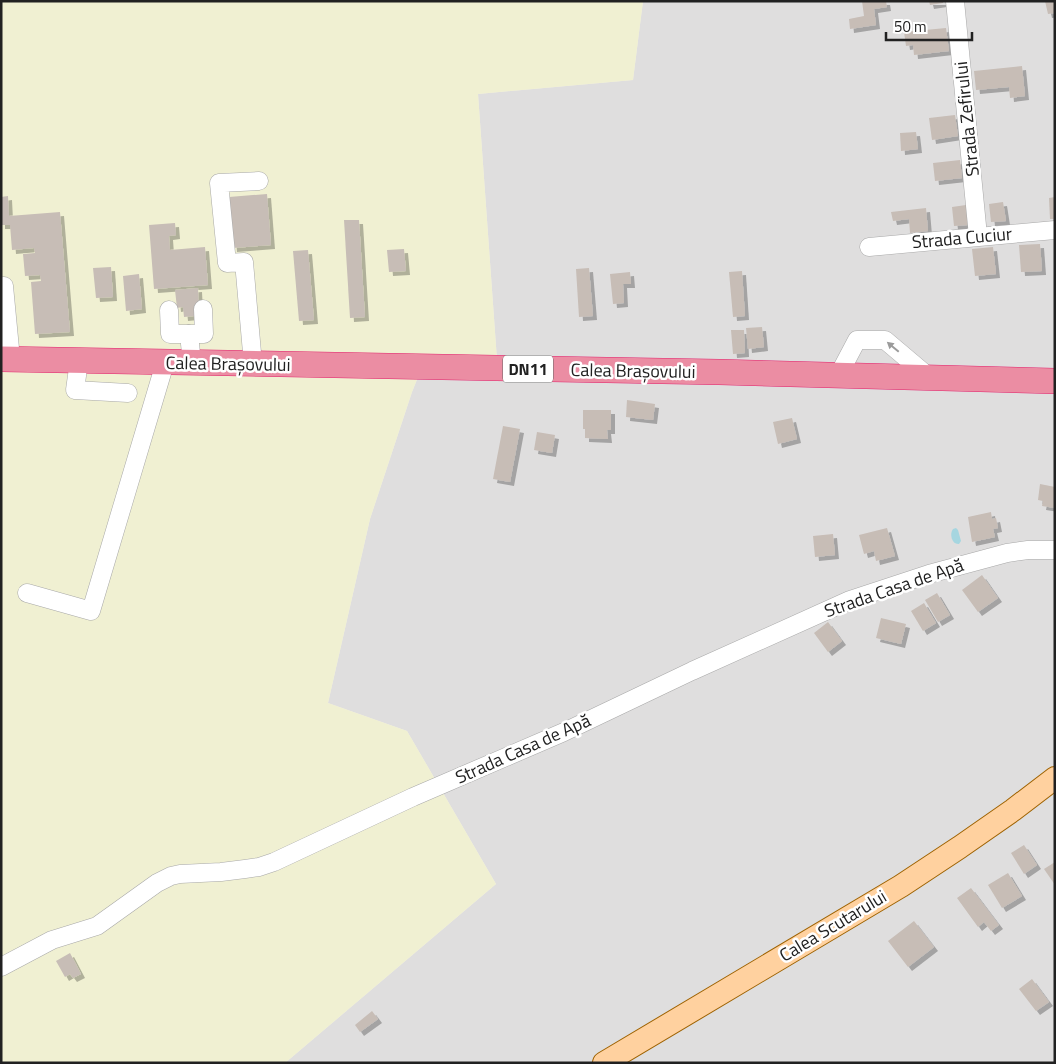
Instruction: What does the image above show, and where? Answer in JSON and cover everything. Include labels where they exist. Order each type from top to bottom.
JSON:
[{"type":"highway","name":"Calea Brașovului","points":[[6,359],[719,372],[1055,381]]},
{"type":"main road","name":"Calea Scutarului","points":[[604,1063],[901,886],[990,826],[1055,778]]},
{"type":"street","name":"Strada Zefirului","points":[[955,1],[978,236]]},
{"type":"street","points":[[253,364],[244,262],[227,263],[219,183],[259,181]]},
{"type":"street","name":"Strada Cuciur","points":[[868,247],[1055,230]]},
{"type":"street","points":[[4,286],[6,359]]},
{"type":"street","points":[[168,310],[170,334],[204,334],[203,309]]},
{"type":"street","points":[[189,334],[192,363]]},
{"type":"street","points":[[838,376],[858,340],[884,340],[930,378]]},
{"type":"street","points":[[79,361],[76,390],[128,393]]},
{"type":"street","points":[[27,593],[91,611],[164,362]]},
{"type":"street","name":"Strada Casa de Apă","points":[[1,967],[52,940],[97,926],[163,879],[180,874],[221,872],[259,867],[274,862],[413,796],[564,732],[692,671],[850,600],[929,574],[997,555],[1028,550],[1055,550]]},
{"type":"shaded area","points":[[643,1],[1055,1],[1055,1063],[285,1063],[496,884],[407,731],[328,703],[370,519],[412,392],[424,362],[497,360],[478,94],[633,80]]},
{"type":"green space","points":[[1,1],[643,1],[633,80],[478,94],[497,360],[424,362],[412,392],[370,519],[328,703],[407,731],[496,884],[285,1063],[1,1063]]},
{"type":"water","points":[[956,528],[961,541],[959,544],[953,541],[951,536],[953,529]]},
{"type":"building","points":[[862,1],[886,1],[887,7],[874,9],[876,25],[850,29],[849,19],[864,16]]},
{"type":"building","points":[[929,1],[943,1],[943,3],[930,5]]},
{"type":"building","points":[[1045,1],[1055,1],[1055,13],[1048,14]]},
{"type":"building","points":[[946,28],[949,51],[914,55],[913,45],[906,46],[904,32]]},
{"type":"building","points":[[1022,66],[1025,96],[1010,98],[1009,87],[976,90],[974,71]]},
{"type":"building","points":[[955,115],[958,136],[932,140],[929,118]]},
{"type":"building","points":[[916,132],[918,149],[901,151],[900,133]]},
{"type":"building","points":[[960,160],[962,178],[935,181],[933,163]]},
{"type":"building","points":[[267,194],[271,245],[233,248],[229,197]]},
{"type":"building","points":[[8,196],[9,216],[60,212],[70,332],[35,334],[31,282],[41,281],[40,275],[25,276],[23,254],[35,253],[34,248],[12,250],[10,225],[1,225],[1,197]]},
{"type":"building","points":[[1055,197],[1055,219],[1050,219],[1049,198]]},
{"type":"building","points":[[1003,202],[1006,221],[991,222],[989,204]]},
{"type":"building","points":[[966,205],[968,225],[954,226],[952,207]]},
{"type":"building","points":[[926,208],[928,231],[910,233],[909,219],[893,221],[891,212]]},
{"type":"building","points":[[344,220],[359,220],[365,317],[350,318]]},
{"type":"building","points":[[175,223],[176,235],[169,236],[170,250],[205,247],[208,285],[154,289],[149,225]]},
{"type":"building","points":[[1040,244],[1042,271],[1021,272],[1019,245]]},
{"type":"building","points":[[993,247],[996,274],[975,276],[972,249]]},
{"type":"building","points":[[404,249],[406,271],[389,272],[387,250]]},
{"type":"building","points":[[308,250],[314,320],[299,321],[293,251]]},
{"type":"building","points":[[111,267],[113,297],[96,298],[93,268]]},
{"type":"building","points":[[589,268],[593,316],[579,317],[576,269]]},
{"type":"building","points":[[742,271],[745,316],[733,317],[729,272]]},
{"type":"building","points":[[630,272],[631,284],[623,284],[624,303],[613,304],[610,274]]},
{"type":"building","points":[[139,274],[142,309],[126,311],[123,276]]},
{"type":"building","points":[[198,288],[199,308],[194,309],[194,316],[184,317],[183,307],[177,308],[175,290]]},
{"type":"building","points":[[762,327],[764,347],[748,349],[746,328]]},
{"type":"building","points":[[731,330],[744,330],[745,353],[733,354]]},
{"type":"building","points":[[627,400],[655,404],[653,420],[626,417]]},
{"type":"building","points":[[583,410],[611,410],[611,430],[607,430],[608,439],[585,438]]},
{"type":"building","points":[[792,418],[797,439],[778,444],[773,422]]},
{"type":"building","points":[[503,426],[520,429],[510,482],[493,479]]},
{"type":"building","points":[[537,432],[555,435],[552,453],[534,450]]},
{"type":"building","points":[[1040,484],[1055,487],[1055,508],[1042,506],[1043,501],[1038,500]]},
{"type":"building","points":[[991,512],[992,519],[996,518],[998,528],[993,529],[995,537],[972,542],[968,517]]},
{"type":"building","points":[[887,528],[895,556],[876,561],[874,551],[864,554],[859,535]]},
{"type":"building","points":[[833,534],[835,555],[815,557],[813,536]]},
{"type":"building","points":[[982,575],[998,598],[978,612],[962,590]]},
{"type":"building","points":[[937,593],[950,615],[938,622],[925,600]]},
{"type":"building","points":[[924,603],[936,623],[923,631],[911,611]]},
{"type":"building","points":[[881,618],[906,624],[901,644],[876,638]]},
{"type":"building","points":[[828,622],[842,641],[828,652],[814,633]]},
{"type":"building","points":[[1024,845],[1037,865],[1024,874],[1011,853]]},
{"type":"building","points":[[1055,862],[1055,885],[1044,869]]},
{"type":"building","points":[[1008,873],[1022,896],[1002,908],[988,885]]},
{"type":"building","points":[[971,888],[999,925],[991,931],[984,922],[978,927],[957,898]]},
{"type":"building","points":[[914,921],[934,947],[908,967],[888,941]]},
{"type":"building","points":[[70,953],[81,974],[73,978],[70,974],[65,977],[56,961]]},
{"type":"building","points":[[1032,979],[1049,1002],[1036,1011],[1019,989]]},
{"type":"building","points":[[372,1011],[378,1019],[360,1032],[355,1025]]}]
